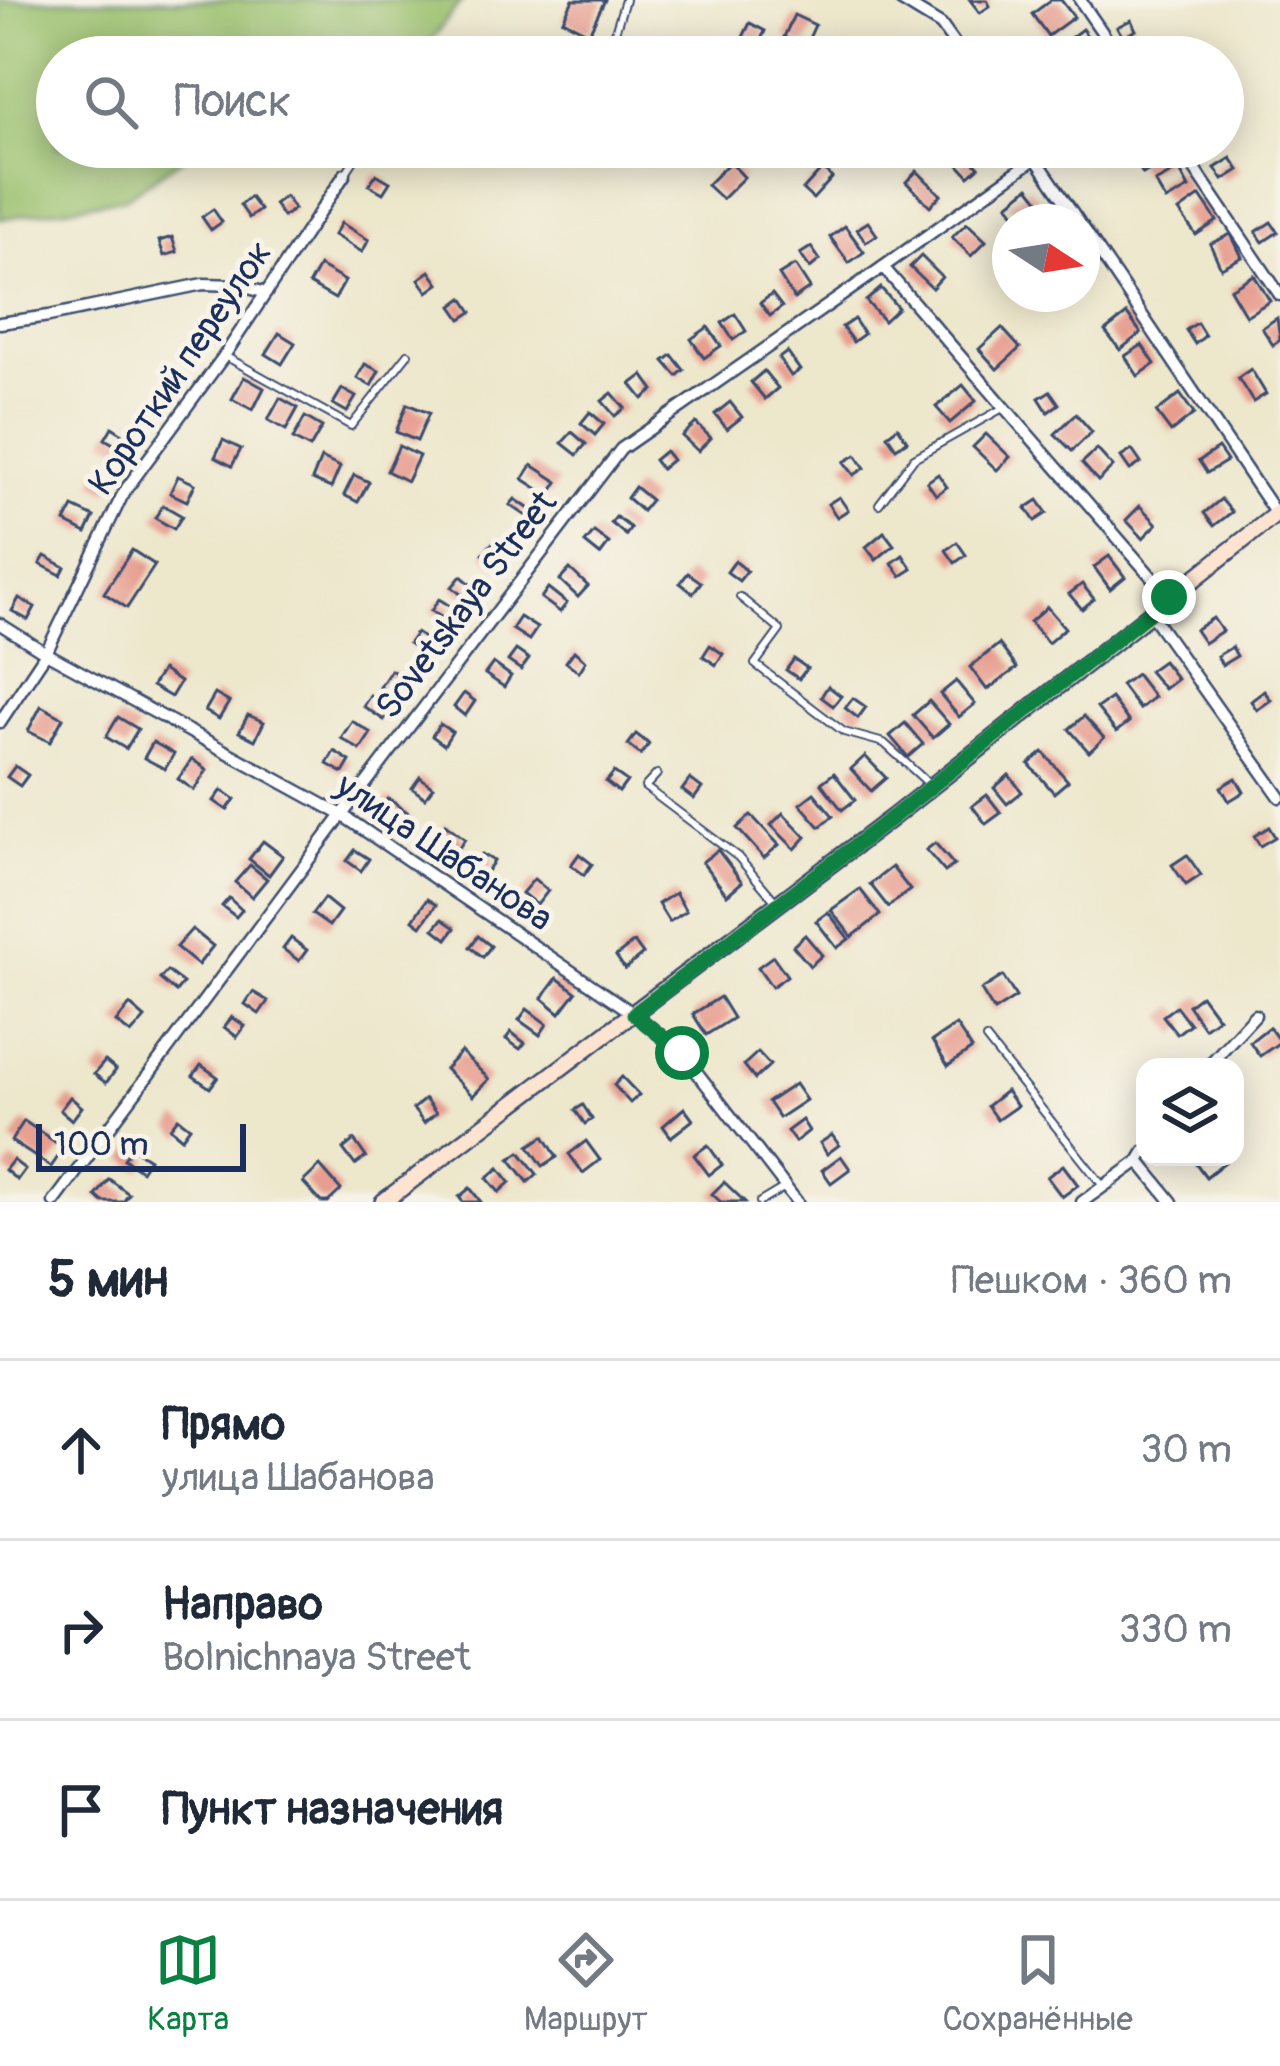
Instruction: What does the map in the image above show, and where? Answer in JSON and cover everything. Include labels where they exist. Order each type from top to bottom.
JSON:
[{"type":"street","points":[[899,0],[941,25],[949,36]]},
{"type":"street","points":[[1081,0],[1105,36]]},
{"type":"street","name":"Sovetskaya Street","points":[[54,1202],[621,449],[883,267],[1011,168]]},
{"type":"street","points":[[1043,168],[1067,204]]},
{"type":"street","points":[[1194,168],[1280,295]]},
{"type":"street","name":"Короткий переулок","points":[[0,722],[46,653],[124,492],[224,356],[345,174]]},
{"type":"street","points":[[383,1202],[932,787],[1278,513],[1100,252]]},
{"type":"street","points":[[883,267],[1169,597]]},
{"type":"street","points":[[0,322],[202,284],[266,292]]},
{"type":"street","points":[[1150,613],[1280,796]]},
{"type":"street","name":"улица Шабанова","points":[[0,624],[342,815],[634,1014],[682,1053],[797,1202]]},
{"type":"street","points":[[1215,1058],[1255,1015]]},
{"type":"street","points":[[1082,1202],[1136,1161]]},
{"type":"street","points":[[1149,1166],[1172,1202]]},
{"type":"lane","points":[[613,36],[625,0]]},
{"type":"lane","points":[[345,174],[349,168]]},
{"type":"lane","points":[[224,356],[351,427],[408,354]]},
{"type":"lane","points":[[879,504],[914,458],[1003,408]]},
{"type":"lane","points":[[740,597],[780,630],[755,664],[844,732],[884,743],[932,787]]},
{"type":"lane","points":[[657,774],[645,787],[738,857],[778,904]]},
{"type":"lane","points":[[986,1039],[1104,1187]]},
{"type":"lane","points":[[760,1202],[785,1187]]},
{"type":"green space","points":[[0,0],[462,0],[434,36],[36,36],[36,168],[169,168],[125,198],[0,219]]},
{"type":"building","points":[[573,0],[605,0],[589,33],[563,20]]},
{"type":"building","points":[[970,0],[987,0],[990,6],[980,13]]},
{"type":"building","points":[[1051,0],[1061,0],[1074,17],[1048,36],[1032,14]]},
{"type":"building","points":[[794,15],[815,25],[810,36],[784,36]]},
{"type":"building","points":[[1131,20],[1136,30],[1122,36],[1117,27]]},
{"type":"building","points":[[750,23],[765,31],[763,36],[744,36]]},
{"type":"building","points":[[724,168],[736,168],[744,177],[722,199],[707,185]]},
{"type":"building","points":[[823,168],[832,178],[813,199],[803,190]]},
{"type":"building","points":[[1215,168],[1238,168],[1239,170],[1223,180]]},
{"type":"building","points":[[1179,169],[1189,188],[1166,201],[1155,182]]},
{"type":"building","points":[[917,171],[941,195],[930,206],[906,182]]},
{"type":"building","points":[[376,174],[390,182],[383,193],[369,185]]},
{"type":"building","points":[[1029,187],[1041,202],[1038,204],[1008,204]]},
{"type":"building","points":[[285,196],[294,209],[283,217],[274,204]]},
{"type":"building","points":[[1200,196],[1217,221],[1196,235],[1179,211]]},
{"type":"building","points":[[250,197],[260,210],[249,218],[240,205]]},
{"type":"building","points":[[213,209],[222,222],[211,230],[202,217]]},
{"type":"building","points":[[868,222],[877,235],[866,242],[857,229]]},
{"type":"building","points":[[1271,222],[1278,232],[1263,242],[1256,232]]},
{"type":"building","points":[[341,223],[369,240],[362,252],[334,235]]},
{"type":"building","points":[[967,223],[986,241],[971,256],[952,237]]},
{"type":"building","points":[[845,226],[864,252],[849,263],[830,237]]},
{"type":"building","points":[[1231,234],[1242,257],[1221,268],[1210,244]]},
{"type":"building","points":[[172,237],[177,252],[164,256],[159,241]]},
{"type":"building","points":[[811,247],[820,260],[810,268],[800,254]]},
{"type":"building","points":[[921,256],[942,277],[932,288],[910,267]]},
{"type":"building","points":[[795,265],[810,288],[794,299],[779,275]]},
{"type":"building","points":[[319,266],[345,281],[335,299],[309,284]]},
{"type":"building","points":[[430,271],[439,284],[428,292],[419,279]]},
{"type":"building","points":[[1254,275],[1270,301],[1246,316],[1230,289]]},
{"type":"building","points":[[881,288],[898,308],[884,321],[866,301]]},
{"type":"building","points":[[772,294],[782,307],[770,316],[760,303]]},
{"type":"building","points":[[463,298],[472,312],[461,319],[452,306]]},
{"type":"building","points":[[735,314],[746,331],[733,340],[722,323]]},
{"type":"building","points":[[1127,314],[1141,333],[1120,350],[1105,331]]},
{"type":"building","points":[[1277,318],[1280,340],[1273,345],[1262,328]]},
{"type":"building","points":[[854,319],[864,334],[853,342],[842,327]]},
{"type":"building","points":[[204,321],[219,330],[211,345],[195,336]]},
{"type":"building","points":[[1197,323],[1205,336],[1195,344],[1186,330]]},
{"type":"building","points":[[708,327],[721,346],[704,358],[691,339]]},
{"type":"building","points":[[1002,328],[1020,348],[997,369],[979,349]]},
{"type":"building","points":[[279,333],[295,343],[282,364],[266,354]]},
{"type":"building","points":[[1142,345],[1155,364],[1138,376],[1125,356]]},
{"type":"building","points":[[787,352],[800,370],[791,376],[779,358]]},
{"type":"building","points":[[672,355],[684,370],[677,376],[664,361]]},
{"type":"building","points":[[365,364],[379,371],[371,386],[357,378]]},
{"type":"building","points":[[1251,369],[1266,394],[1253,402],[1238,378]]},
{"type":"building","points":[[764,371],[778,388],[765,399],[751,382]]},
{"type":"building","points":[[643,375],[654,390],[643,399],[631,384]]},
{"type":"building","points":[[244,377],[264,388],[253,410],[232,399]]},
{"type":"building","points":[[963,385],[976,401],[950,423],[936,407]]},
{"type":"building","points":[[342,389],[356,397],[347,412],[333,404]]},
{"type":"building","points":[[1050,391],[1059,404],[1048,412],[1039,398]]},
{"type":"building","points":[[612,393],[625,408],[615,416],[602,401]]},
{"type":"building","points":[[1180,394],[1194,414],[1171,432],[1156,412]]},
{"type":"building","points":[[280,398],[298,408],[286,430],[268,420]]},
{"type":"building","points":[[730,402],[742,417],[727,429],[715,414]]},
{"type":"building","points":[[407,404],[429,413],[417,441],[396,432]]},
{"type":"building","points":[[590,412],[604,424],[595,435],[581,423]]},
{"type":"building","points":[[1076,414],[1092,432],[1072,451],[1055,434]]},
{"type":"building","points":[[305,417],[322,427],[310,448],[293,439]]},
{"type":"building","points":[[696,423],[711,438],[698,451],[682,436]]},
{"type":"building","points":[[112,427],[129,438],[122,449],[105,439]]},
{"type":"building","points":[[898,427],[907,441],[896,448],[887,435]]},
{"type":"building","points":[[572,432],[586,444],[577,455],[562,443]]},
{"type":"building","points":[[986,434],[1010,457],[997,470],[973,447]]},
{"type":"building","points":[[223,440],[241,449],[232,466],[215,457]]},
{"type":"building","points":[[399,446],[419,456],[407,481],[387,471]]},
{"type":"building","points":[[1218,448],[1227,461],[1207,473],[1199,461]]},
{"type":"building","points":[[1097,449],[1113,467],[1098,481],[1082,463]]},
{"type":"building","points":[[1132,450],[1141,463],[1130,470],[1121,457]]},
{"type":"building","points":[[665,451],[672,460],[661,469],[654,460]]},
{"type":"building","points":[[856,455],[865,468],[854,475],[844,462]]},
{"type":"building","points":[[321,458],[340,467],[331,488],[312,480]]},
{"type":"building","points":[[532,465],[558,482],[549,496],[523,479]]},
{"type":"building","points":[[100,470],[116,479],[108,491],[93,482]]},
{"type":"building","points":[[938,474],[947,487],[936,495],[927,482]]},
{"type":"building","points":[[354,475],[369,482],[358,502],[344,495]]},
{"type":"building","points":[[178,476],[195,484],[187,501],[170,493]]},
{"type":"building","points":[[635,487],[651,500],[642,511],[627,498]]},
{"type":"building","points":[[839,497],[848,510],[837,517],[828,504]]},
{"type":"building","points":[[515,499],[535,513],[531,519],[510,505]]},
{"type":"building","points":[[1221,499],[1232,512],[1214,526],[1204,513]]},
{"type":"building","points":[[1038,500],[1047,513],[1035,521],[1026,508]]},
{"type":"building","points":[[163,505],[182,516],[174,529],[155,518]]},
{"type":"building","points":[[1140,506],[1157,524],[1143,538],[1126,520]]},
{"type":"building","points":[[73,507],[94,517],[86,533],[65,522]]},
{"type":"building","points":[[616,517],[631,528],[626,535],[611,523]]},
{"type":"building","points":[[594,532],[609,543],[600,555],[585,543]]},
{"type":"building","points":[[884,532],[894,545],[876,560],[866,547]]},
{"type":"building","points":[[497,538],[509,548],[494,565],[483,554]]},
{"type":"building","points":[[957,542],[966,555],[955,563],[946,550]]},
{"type":"building","points":[[132,550],[155,565],[127,608],[104,593]]},
{"type":"building","points":[[903,555],[912,569],[901,576],[892,563]]},
{"type":"building","points":[[45,556],[65,567],[61,575],[40,564]]},
{"type":"building","points":[[1109,556],[1125,577],[1110,589],[1094,567]]},
{"type":"building","points":[[735,561],[747,571],[739,581],[727,572]]},
{"type":"building","points":[[570,569],[588,586],[578,597],[560,580]]},
{"type":"building","points":[[688,573],[701,582],[693,593],[680,583]]},
{"type":"building","points":[[461,576],[473,586],[464,597],[452,587]]},
{"type":"building","points":[[1082,584],[1094,599],[1082,609],[1069,594]]},
{"type":"building","points":[[548,588],[567,603],[560,612],[541,598]]},
{"type":"building","points":[[19,598],[35,607],[28,620],[12,611]]},
{"type":"building","points":[[439,599],[453,608],[446,620],[431,611]]},
{"type":"building","points":[[1047,607],[1065,628],[1048,643],[1030,622]]},
{"type":"building","points":[[520,617],[537,628],[529,640],[512,629]]},
{"type":"building","points":[[1213,618],[1222,631],[1204,643],[1195,630]]},
{"type":"building","points":[[416,633],[430,642],[423,652],[409,643]]},
{"type":"building","points":[[999,644],[1017,668],[987,690],[970,667]]},
{"type":"building","points":[[710,645],[723,654],[716,665],[703,656]]},
{"type":"building","points":[[1232,647],[1237,656],[1222,665],[1217,656]]},
{"type":"building","points":[[516,650],[529,659],[521,670],[508,661]]},
{"type":"building","points":[[574,651],[586,661],[579,672],[566,662]]},
{"type":"building","points":[[794,659],[807,668],[799,679],[786,670]]},
{"type":"building","points":[[1163,661],[1177,679],[1164,689],[1149,671]]},
{"type":"building","points":[[493,663],[511,676],[504,687],[485,674]]},
{"type":"building","points":[[162,670],[180,682],[171,697],[152,686]]},
{"type":"building","points":[[391,670],[406,680],[395,697],[380,687]]},
{"type":"building","points":[[1136,674],[1154,697],[1139,709],[1121,685]]},
{"type":"building","points":[[956,681],[975,704],[959,717],[940,694]]},
{"type":"building","points":[[828,686],[841,696],[833,706],[821,697]]},
{"type":"building","points":[[1264,691],[1271,700],[1257,710],[1251,701]]},
{"type":"building","points":[[464,693],[475,701],[465,716],[454,707]]},
{"type":"building","points":[[215,694],[229,702],[219,719],[205,711]]},
{"type":"building","points":[[370,695],[391,709],[384,720],[363,706]]},
{"type":"building","points":[[853,698],[866,707],[858,718],[845,708]]},
{"type":"building","points":[[1111,698],[1129,722],[1116,732],[1097,708]]},
{"type":"building","points":[[929,701],[949,724],[933,738],[913,715]]},
{"type":"building","points":[[41,706],[63,718],[50,742],[28,731]]},
{"type":"building","points":[[248,715],[264,722],[255,740],[239,732]]},
{"type":"building","points":[[1084,716],[1104,738],[1089,752],[1069,729]]},
{"type":"building","points":[[118,717],[138,729],[126,749],[106,737]]},
{"type":"building","points":[[352,721],[371,733],[360,750],[341,738]]},
{"type":"building","points":[[905,723],[923,744],[908,757],[890,736]]},
{"type":"building","points":[[440,724],[452,732],[444,745],[432,736]]},
{"type":"building","points":[[636,734],[649,744],[641,755],[628,745]]},
{"type":"building","points":[[153,742],[174,754],[165,769],[144,758]]},
{"type":"building","points":[[334,751],[350,761],[343,773],[327,764]]},
{"type":"building","points":[[1043,752],[1068,781],[1054,793],[1029,764]]},
{"type":"building","points":[[865,756],[886,778],[871,791],[851,769]]},
{"type":"building","points":[[192,759],[207,770],[194,790],[178,779]]},
{"type":"building","points":[[15,766],[28,775],[20,786],[7,777]]},
{"type":"building","points":[[614,772],[627,781],[619,792],[606,782]]},
{"type":"building","points":[[834,773],[855,800],[842,810],[821,783]]},
{"type":"building","points":[[1009,775],[1022,792],[1007,804],[994,788]]},
{"type":"building","points":[[420,777],[433,787],[425,798],[412,788]]},
{"type":"building","points":[[1236,778],[1244,792],[1229,801],[1221,787]]},
{"type":"building","points":[[690,779],[702,788],[694,799],[682,790]]},
{"type":"building","points":[[222,790],[235,799],[227,810],[214,801]]},
{"type":"building","points":[[814,793],[833,816],[820,827],[800,804]]},
{"type":"building","points":[[987,795],[1001,813],[986,824],[972,806]]},
{"type":"building","points":[[388,798],[410,814],[402,824],[381,808]]},
{"type":"building","points":[[783,813],[806,837],[795,849],[771,825]]},
{"type":"building","points":[[751,815],[779,845],[764,858],[737,828]]},
{"type":"building","points":[[445,824],[465,839],[451,859],[430,844]]},
{"type":"building","points":[[1269,827],[1275,837],[1260,846],[1254,836]]},
{"type":"building","points":[[263,841],[283,856],[269,875],[249,859]]},
{"type":"building","points":[[935,843],[954,865],[945,872],[926,850]]},
{"type":"building","points":[[355,850],[369,859],[361,871],[347,861]]},
{"type":"building","points":[[718,850],[742,882],[727,895],[702,862]]},
{"type":"building","points":[[482,854],[494,861],[485,874],[474,867]]},
{"type":"building","points":[[579,854],[592,864],[584,875],[571,865]]},
{"type":"building","points":[[1187,855],[1201,875],[1186,885],[1172,865]]},
{"type":"building","points":[[250,865],[267,879],[252,897],[235,882]]},
{"type":"building","points":[[892,867],[910,890],[888,907],[870,884]]},
{"type":"building","points":[[534,879],[548,891],[537,905],[522,893]]},
{"type":"building","points":[[860,889],[880,915],[852,937],[831,910]]},
{"type":"building","points":[[675,893],[686,911],[669,922],[658,904]]},
{"type":"building","points":[[229,898],[242,910],[236,917],[222,906]]},
{"type":"building","points":[[324,898],[340,911],[329,926],[312,914]]},
{"type":"building","points":[[427,899],[436,905],[421,926],[413,920]]},
{"type":"building","points":[[828,912],[849,939],[837,948],[816,921]]},
{"type":"building","points":[[442,919],[455,928],[447,939],[434,929]]},
{"type":"building","points":[[192,929],[213,946],[198,965],[176,947]]},
{"type":"building","points":[[805,935],[822,955],[810,966],[793,946]]},
{"type":"building","points":[[478,936],[491,946],[483,957],[470,947]]},
{"type":"building","points":[[291,938],[307,950],[299,961],[283,949]]},
{"type":"building","points":[[634,942],[643,954],[625,969],[616,956]]},
{"type":"building","points":[[773,956],[787,976],[772,987],[758,967]]},
{"type":"building","points":[[167,971],[183,983],[176,992],[160,979]]},
{"type":"building","points":[[1003,976],[1016,997],[994,1011],[981,990]]},
{"type":"building","points":[[557,978],[576,992],[560,1013],[542,998]]},
{"type":"building","points":[[253,992],[268,1001],[259,1014],[245,1004]]},
{"type":"building","points":[[1201,995],[1218,1018],[1204,1028],[1188,1005]]},
{"type":"building","points":[[720,997],[733,1018],[706,1035],[693,1014]]},
{"type":"building","points":[[130,1005],[145,1018],[131,1034],[116,1022]]},
{"type":"building","points":[[1176,1006],[1190,1024],[1177,1034],[1163,1016]]},
{"type":"building","points":[[527,1009],[547,1024],[540,1035],[519,1020]]},
{"type":"building","points":[[232,1017],[245,1026],[237,1037],[224,1027]]},
{"type":"building","points":[[956,1025],[972,1049],[948,1066],[932,1041]]},
{"type":"building","points":[[1269,1027],[1280,1042],[1260,1056],[1250,1042]]},
{"type":"building","points":[[511,1032],[525,1043],[520,1049],[506,1039]]},
{"type":"building","points":[[461,1052],[489,1079],[473,1096],[445,1069]]},
{"type":"building","points":[[758,1052],[770,1065],[755,1079],[744,1065]]},
{"type":"building","points":[[105,1061],[116,1070],[106,1083],[94,1074]]},
{"type":"building","points":[[201,1065],[218,1077],[210,1088],[193,1076]]},
{"type":"building","points":[[622,1077],[639,1095],[630,1103],[614,1085]]},
{"type":"building","points":[[795,1084],[806,1100],[779,1118],[768,1102]]},
{"type":"building","points":[[1006,1091],[1017,1106],[997,1120],[987,1106]]},
{"type":"building","points":[[70,1097],[82,1107],[72,1120],[60,1110]]},
{"type":"building","points":[[425,1099],[436,1113],[424,1123],[413,1109]]},
{"type":"building","points":[[583,1105],[592,1119],[585,1124],[575,1110]]},
{"type":"building","points":[[684,1108],[693,1120],[671,1137],[663,1126]]},
{"type":"building","points":[[178,1118],[190,1127],[182,1138],[170,1128]]},
{"type":"building","points":[[802,1120],[809,1131],[795,1142],[787,1131]]},
{"type":"building","points":[[24,1121],[64,1148],[51,1167],[11,1141]]},
{"type":"building","points":[[832,1135],[839,1145],[827,1154],[820,1143]]},
{"type":"building","points":[[544,1136],[557,1157],[543,1166],[529,1146]]},
{"type":"building","points":[[354,1140],[366,1157],[355,1165],[343,1149]]},
{"type":"building","points":[[586,1141],[600,1160],[583,1173],[569,1154]]},
{"type":"building","points":[[708,1145],[722,1165],[709,1175],[694,1155]]},
{"type":"building","points":[[132,1148],[149,1159],[141,1171],[124,1159]]},
{"type":"building","points":[[520,1152],[537,1174],[528,1182],[510,1159]]},
{"type":"building","points":[[841,1156],[850,1169],[831,1183],[822,1170]]},
{"type":"building","points":[[13,1160],[25,1169],[17,1180],[5,1170]]},
{"type":"building","points":[[1063,1165],[1078,1185],[1062,1197],[1047,1177]]},
{"type":"building","points":[[320,1166],[341,1190],[328,1202],[321,1202],[303,1182]]},
{"type":"building","points":[[1198,1166],[1220,1166],[1206,1177]]},
{"type":"building","points":[[499,1168],[510,1182],[499,1192],[487,1178]]},
{"type":"building","points":[[109,1179],[129,1194],[123,1202],[103,1202],[96,1196]]},
{"type":"building","points":[[724,1182],[745,1202],[721,1202],[712,1194]]},
{"type":"building","points":[[470,1188],[481,1202],[463,1202],[459,1197]]},
{"type":"route","points":[[682,1053],[634,1014],[893,817],[1169,597]]}]
